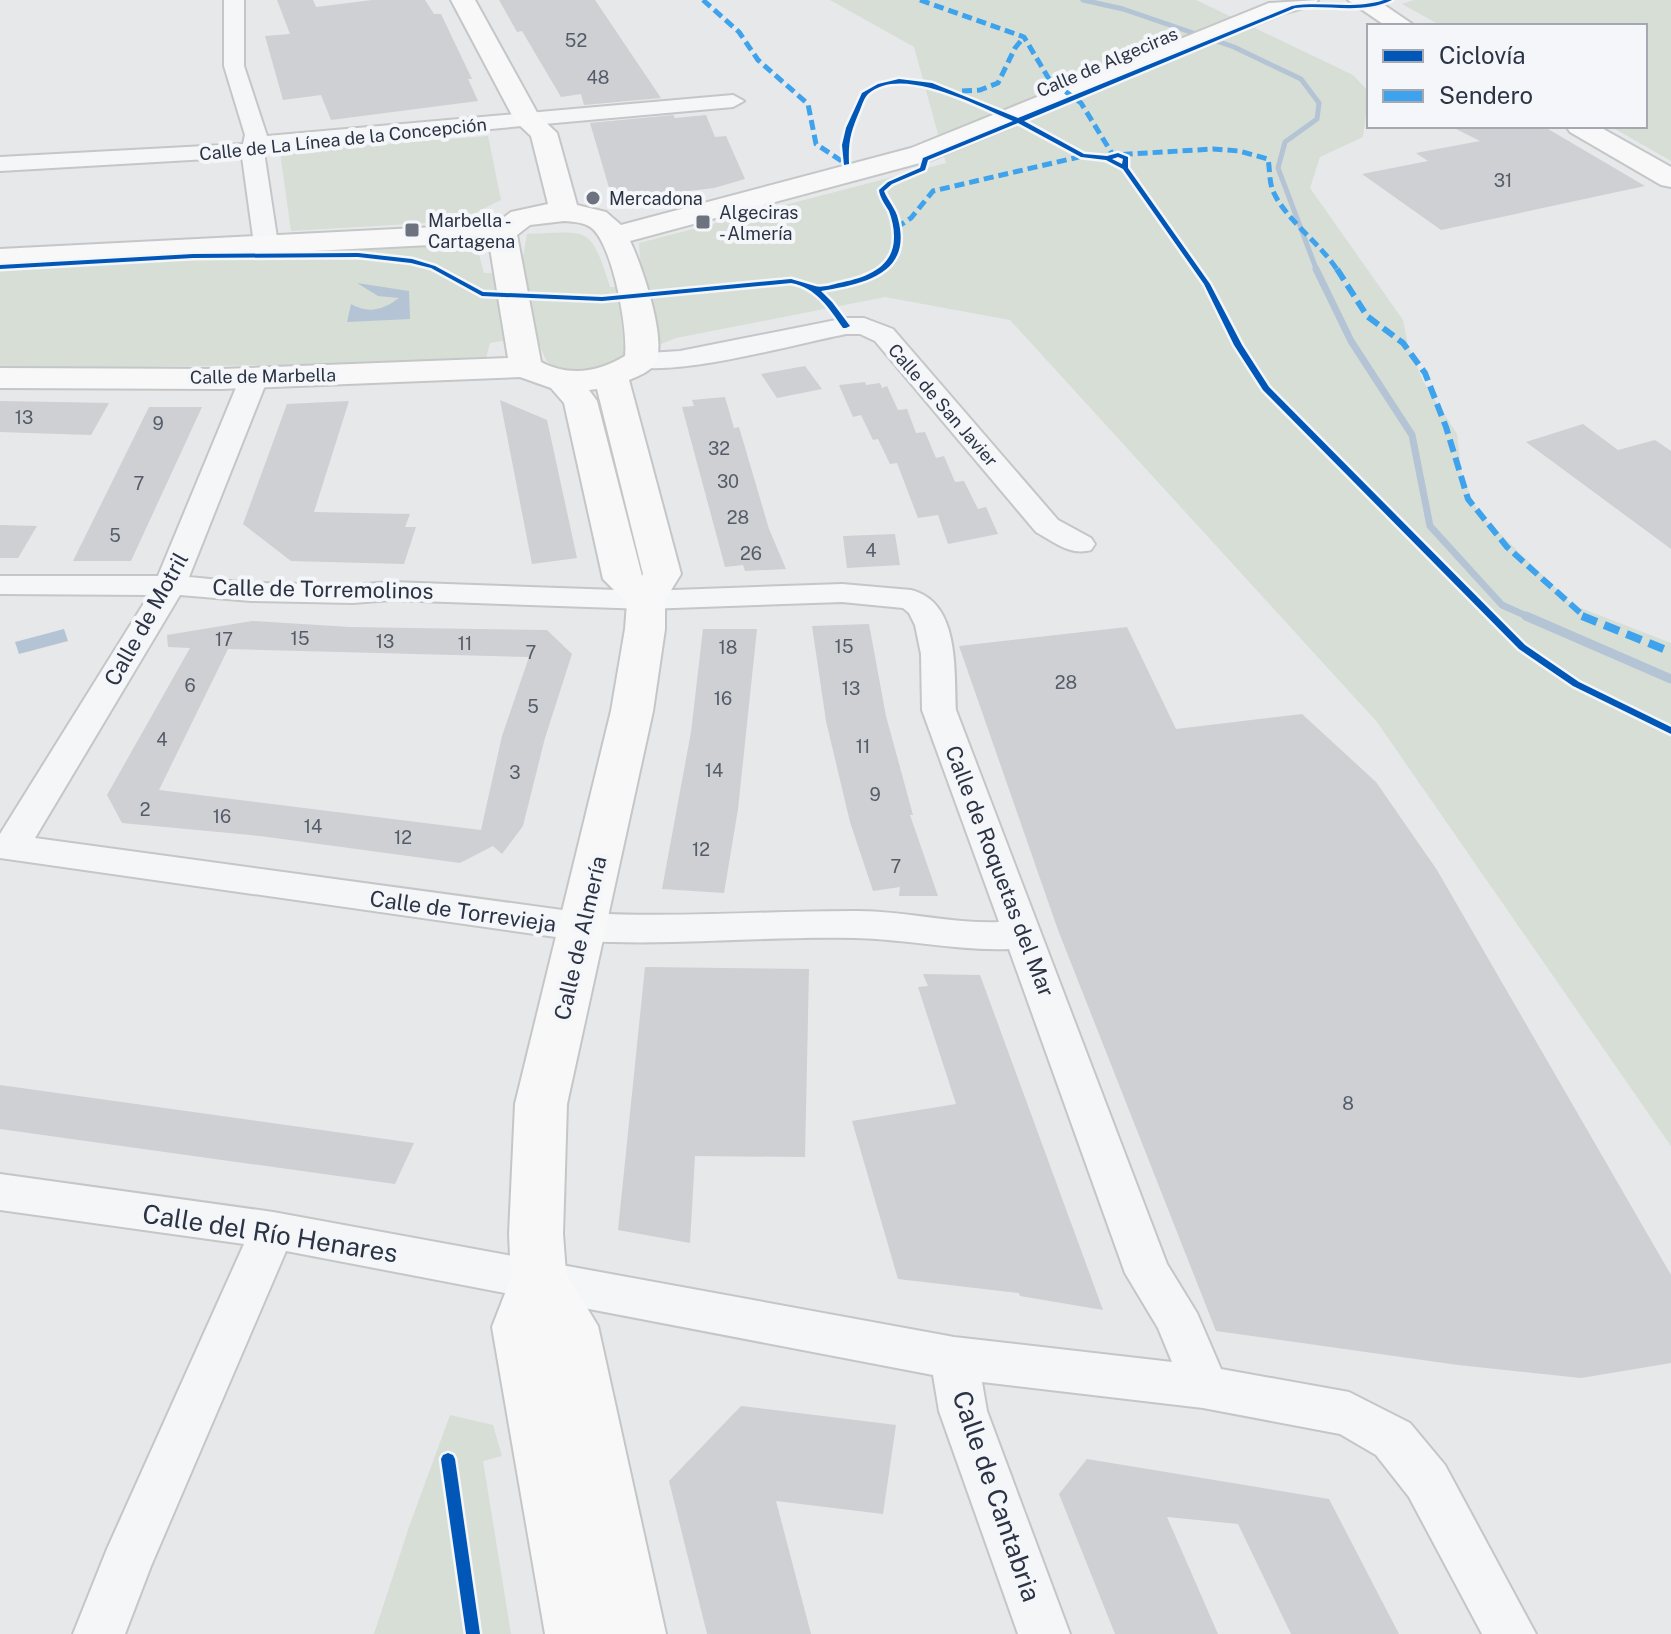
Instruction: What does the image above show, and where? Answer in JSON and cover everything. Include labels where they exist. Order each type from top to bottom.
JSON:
[{"type":"street","points":[[234,0],[234,66],[256,135],[252,150],[266,244]]},
{"type":"street","points":[[463,0],[524,134],[544,133],[562,195],[563,213]]},
{"type":"street","name":"Calle de Algeciras","points":[[609,228],[912,151],[1271,4],[1306,0]]},
{"type":"street","points":[[1360,0],[1400,24]]},
{"type":"street","name":"Calle de La Línea de la Concepción","points":[[0,164],[252,150],[263,143],[524,134],[733,101]]},
{"type":"street","points":[[1582,128],[1671,179]]},
{"type":"street","points":[[529,186],[533,215]]},
{"type":"street","points":[[0,258],[502,232],[533,215],[563,213],[609,228],[631,290],[631,356],[562,380],[541,378],[523,354],[502,232]]},
{"type":"street","name":"Calle de San Javier","points":[[631,356],[680,359],[864,326],[884,335],[1047,526],[1080,544]]},
{"type":"street","name":"Calle de Marbella","points":[[0,378],[254,378],[523,354]]},
{"type":"street","name":"Calle de Almería","points":[[539,1278],[536,1234],[541,1104],[632,711],[645,629],[646,600],[662,574],[615,397],[631,356]]},
{"type":"street","name":"Calle de Motril","points":[[6,847],[170,586],[254,378]]},
{"type":"street","points":[[562,380],[580,401],[622,579],[646,600]]},
{"type":"street","name":"Calle de Torremolinos","points":[[0,585],[203,586],[251,592],[353,594],[391,591],[646,600]]},
{"type":"street","name":"Calle de Roquetas del Mar","points":[[646,600],[842,593],[911,599],[923,608],[937,654],[939,710],[1148,1273],[1175,1311],[1203,1387]]},
{"type":"street","name":"Calle de Torrevieja","points":[[6,847],[584,927],[640,930],[857,924],[974,937],[1024,935]]},
{"type":"street","name":"Calle del Río Henares","points":[[0,1192],[273,1230],[954,1358],[1203,1387],[1349,1414],[1393,1439],[1427,1481],[1510,1634]]},
{"type":"street","points":[[99,1634],[125,1566],[273,1230]]},
{"type":"street","points":[[539,1278],[520,1327],[577,1634]]},
{"type":"street","points":[[539,1278],[570,1326],[634,1634]]},
{"type":"street","name":"Calle de Cantabria","points":[[954,1358],[963,1411],[1044,1634]]},
{"type":"shaded area","points":[[830,0],[1196,0],[1353,75],[1367,90],[1363,137],[1320,157],[1310,188],[1403,320],[1408,345],[1423,381],[1457,434],[1462,477],[1478,512],[1573,605],[1671,643],[1671,1146],[1377,722],[1010,320],[885,297],[676,338],[588,373],[557,372],[546,360],[535,335],[490,343],[485,362],[0,369],[0,268],[475,240],[484,273],[520,274],[527,234],[575,233],[591,242],[610,287],[642,287],[639,243],[946,163],[914,47]]},
{"type":"shaded area","points":[[1414,0],[1671,0],[1671,161],[1613,128],[1647,128],[1647,24],[1438,24],[1402,4]]},
{"type":"shaded area","points":[[488,136],[501,200],[459,221],[291,231],[280,152]]},
{"type":"shaded area","points":[[450,1415],[493,1425],[502,1456],[483,1461],[511,1634],[374,1634],[409,1527]]},
{"type":"water","points":[[357,283],[409,291],[410,319],[347,322],[351,304],[363,309],[375,309],[399,298],[378,296]]},
{"type":"water","points":[[64,629],[68,641],[19,654],[15,642]]},
{"type":"building","points":[[277,0],[313,0],[316,7],[372,0],[425,0],[434,14],[441,14],[472,79],[468,79],[478,101],[331,120],[321,95],[283,100],[265,36],[290,34]]},
{"type":"building","points":[[499,0],[595,0],[661,98],[584,105],[581,94],[561,97],[522,31],[517,32]]},
{"type":"building","points":[[673,115],[675,118],[706,115],[715,137],[726,136],[745,179],[714,188],[649,196],[610,191],[590,123]]},
{"type":"building","points":[[1454,128],[1546,128],[1645,186],[1441,230],[1362,174],[1428,161],[1416,153],[1480,141]]},
{"type":"building","points":[[805,366],[822,389],[777,398],[761,374]]},
{"type":"building","points":[[865,382],[866,385],[880,383],[882,388],[887,386],[898,410],[907,409],[916,433],[925,432],[936,458],[944,456],[955,482],[964,481],[978,509],[986,507],[998,534],[948,544],[938,515],[918,518],[897,463],[890,464],[878,439],[873,440],[861,415],[853,417],[839,385]]},
{"type":"building","points":[[725,397],[734,428],[739,427],[769,529],[786,569],[745,571],[743,565],[725,567],[682,407],[694,406],[692,400]]},
{"type":"building","points":[[500,400],[547,420],[577,558],[532,564]]},
{"type":"building","points":[[0,401],[109,403],[91,435],[0,432]]},
{"type":"building","points":[[349,401],[314,512],[410,514],[405,527],[416,527],[404,564],[291,561],[243,524],[287,404]]},
{"type":"building","points":[[149,407],[202,407],[131,561],[73,561]]},
{"type":"building","points":[[1583,424],[1618,450],[1655,440],[1671,451],[1671,549],[1526,442]]},
{"type":"building","points":[[0,525],[37,526],[18,558],[0,558]]},
{"type":"building","points":[[895,534],[900,565],[847,568],[843,536]]},
{"type":"building","points":[[252,621],[350,627],[547,630],[572,654],[545,738],[523,826],[502,854],[493,846],[460,863],[260,836],[122,823],[107,795],[190,648],[168,647],[167,635]],"holes":[[[228,649],[529,657],[502,736],[481,830],[159,790]]]},
{"type":"building","points":[[869,624],[886,716],[913,815],[910,815],[938,896],[899,896],[900,887],[873,891],[850,822],[826,721],[812,626]]},
{"type":"building","points":[[1127,627],[1176,729],[1302,714],[1376,782],[1437,870],[1671,1275],[1671,1363],[1581,1378],[1458,1365],[1216,1331],[1058,930],[959,646]]},
{"type":"building","points":[[703,629],[757,629],[738,809],[724,893],[662,889],[691,732]]},
{"type":"building","points":[[645,967],[809,969],[805,1157],[695,1156],[690,1243],[618,1230]]},
{"type":"building","points":[[923,974],[980,975],[1103,1310],[1020,1296],[1019,1293],[898,1279],[852,1121],[956,1104],[918,987],[928,986]]},
{"type":"building","points":[[0,1085],[414,1143],[395,1184],[0,1129]]},
{"type":"building","points":[[741,1406],[896,1425],[883,1514],[776,1501],[811,1634],[707,1634],[669,1481]]},
{"type":"building","points":[[1087,1459],[1329,1499],[1399,1634],[1291,1634],[1238,1524],[1167,1517],[1218,1634],[1115,1634],[1059,1494]]},
{"type":"waterway","points":[[1083,0],[1123,9],[1234,47],[1301,79],[1319,103],[1317,119],[1285,142],[1278,168],[1317,271]]},
{"type":"waterway","points":[[1316,269],[1351,341],[1412,435],[1430,526],[1502,605],[1531,618]]},
{"type":"waterway","points":[[1526,616],[1671,679]]},
{"type":"marked path","points":[[703,0],[739,32],[758,60],[808,104],[816,144],[846,164]]},
{"type":"marked path","points":[[920,0],[1024,37],[1049,79],[1081,103],[1113,155],[1213,149],[1239,151],[1268,159],[1273,191],[1297,224],[1325,250],[1367,316],[1403,343],[1425,373],[1446,427],[1468,499],[1507,547],[1582,616],[1671,652]]},
{"type":"marked path","points":[[962,91],[991,88],[998,83],[1009,58],[1024,37]]},
{"type":"marked path","points":[[896,228],[911,218],[933,191],[1083,156]]},
{"type":"cycle path","points":[[818,289],[865,279],[888,264],[895,253],[898,238],[894,215],[881,191],[890,183],[923,169],[925,159],[1294,7],[1354,7],[1389,0]]},
{"type":"cycle path","points":[[846,164],[845,145],[849,128],[864,94],[880,85],[899,81],[932,85],[1029,125],[1083,156],[1108,158]]},
{"type":"cycle path","points":[[1125,168],[1109,160],[1109,157],[1118,155],[1126,158],[1125,168],[1207,284],[1238,345],[1266,388],[1522,647],[1576,684],[1671,731]]},
{"type":"cycle path","points":[[0,267],[193,256],[358,255],[412,261],[433,267],[482,294],[602,299],[791,281],[817,291],[846,326]]},
{"type":"cycle path","points":[[448,1459],[473,1634]]},
{"type":"place","name":"Mercadona","points":[[593,198]]},
{"type":"place","name":"Algeciras - Almería","points":[[703,222]]},
{"type":"place","name":"Marbella - Cartagena","points":[[412,230]]}]
